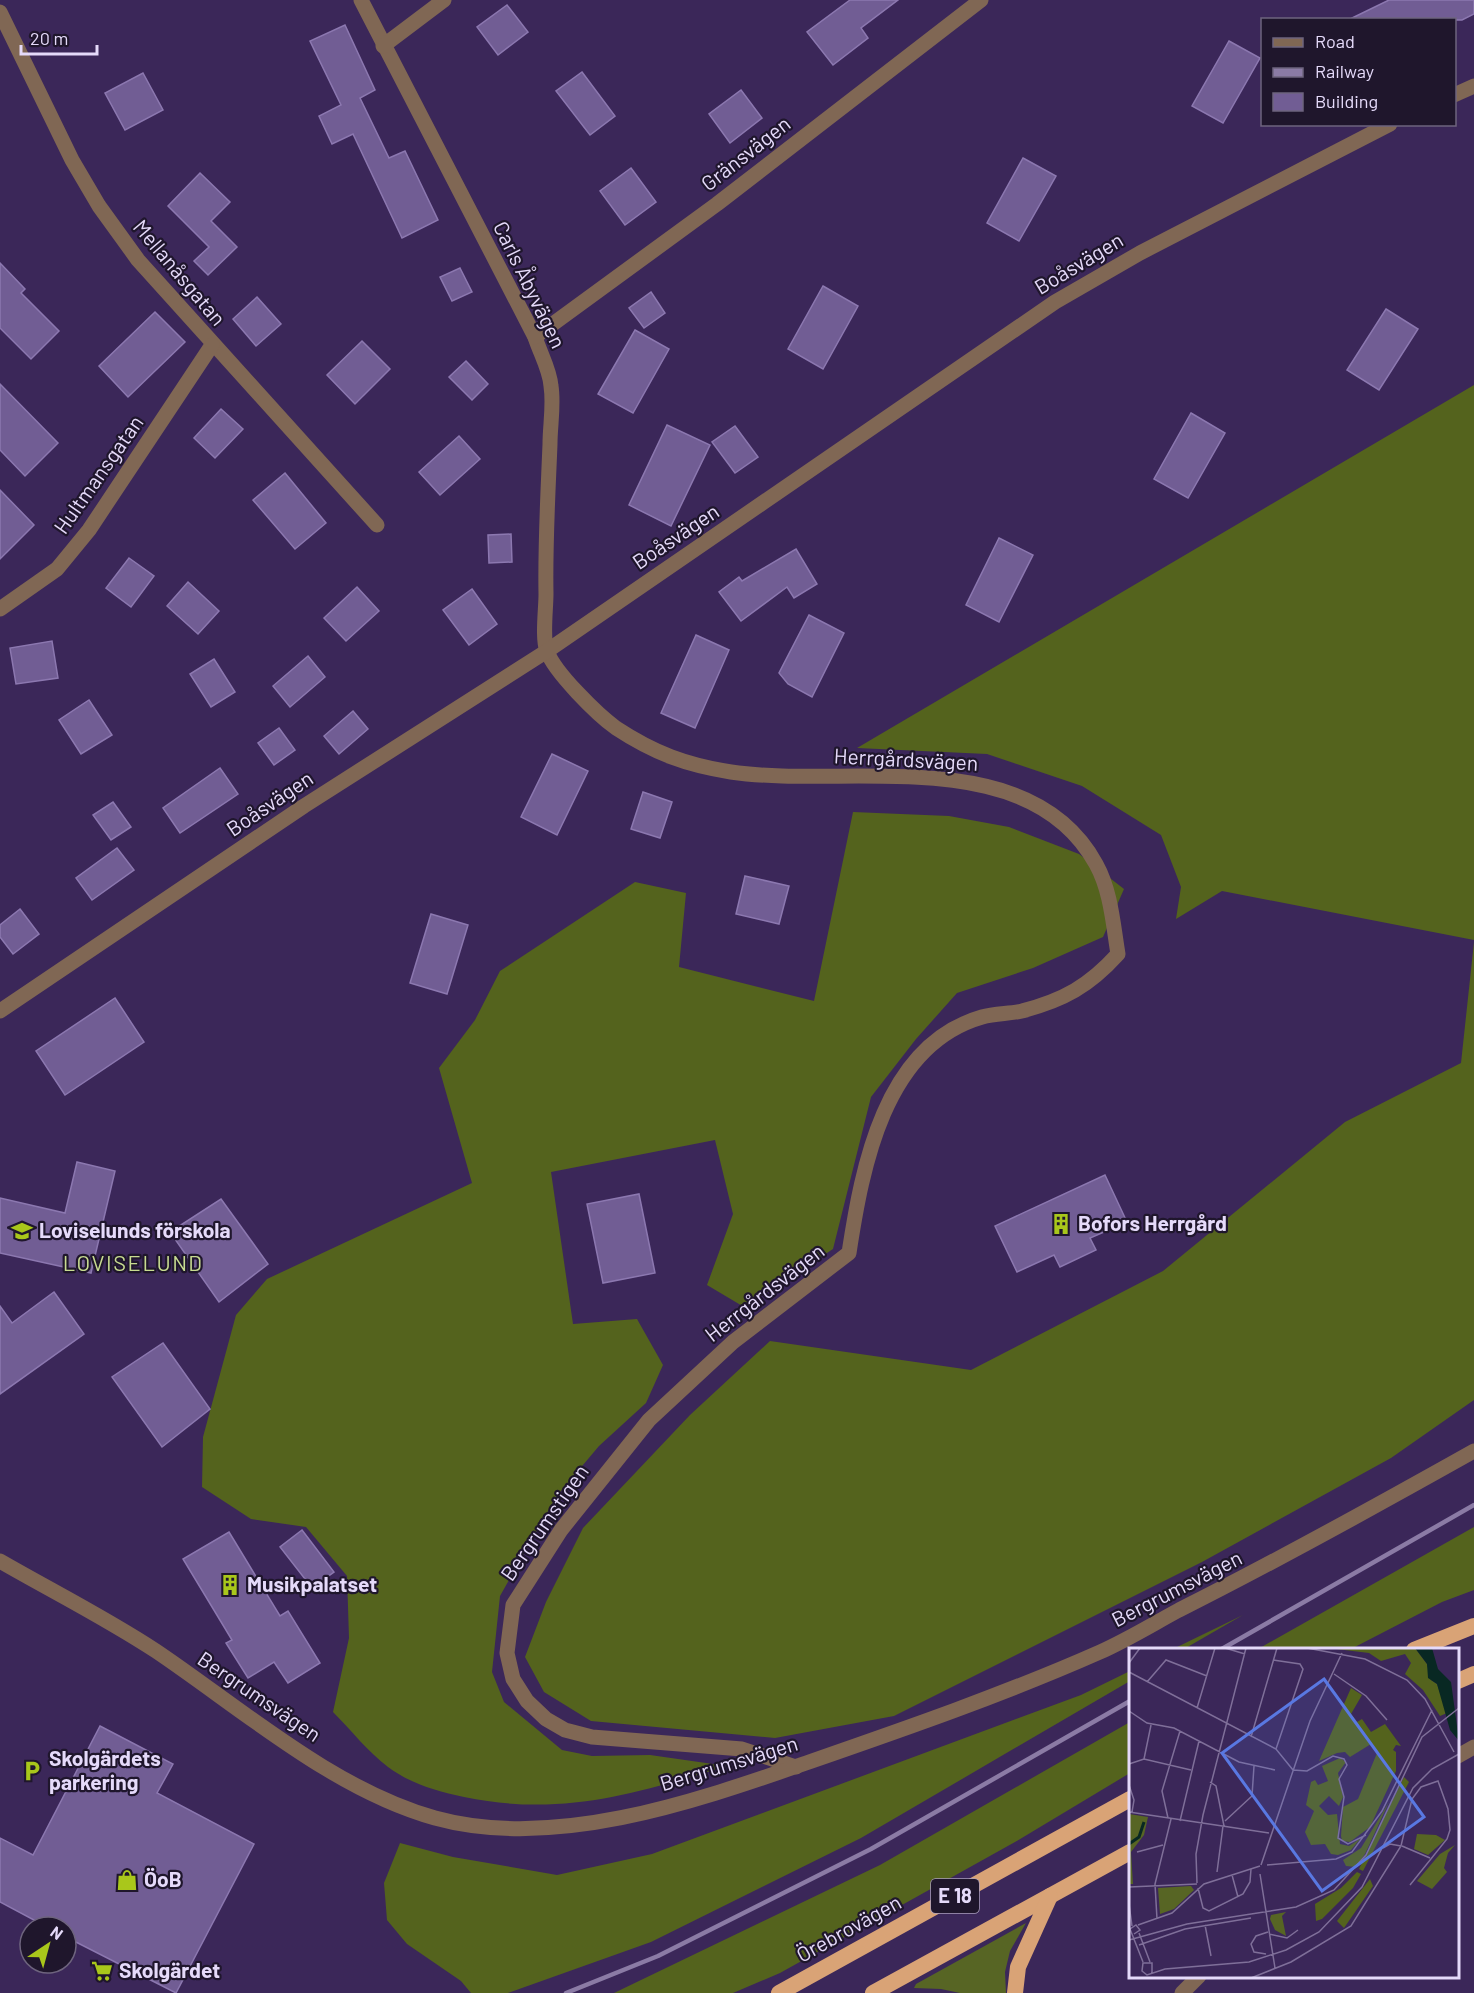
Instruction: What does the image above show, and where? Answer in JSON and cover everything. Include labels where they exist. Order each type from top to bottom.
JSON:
[{"type":"highway","points":[[1419,1648],[1474,1626]]},
{"type":"highway","points":[[1459,1681],[1474,1674]]},
{"type":"highway","name":"Örebrovägen","points":[[779,1993],[1129,1800]]},
{"type":"highway","name":"E 18","points":[[873,1993],[1129,1853]]},
{"type":"highway","points":[[1015,1993],[1018,1967],[1050,1896]]},
{"type":"street","name":"Carls Åbyvägen","points":[[361,0],[535,337],[552,386],[545,574],[547,651]]},
{"type":"street","points":[[383,46],[444,0]]},
{"type":"street","name":"Gränsvägen","points":[[535,337],[717,204],[981,0]]},
{"type":"street","name":"Mellanåsgatan","points":[[0,12],[72,160],[99,206],[138,260],[376,525]]},
{"type":"street","points":[[1456,95],[1474,86]]},
{"type":"street","name":"Boåsvägen","points":[[0,1011],[304,806],[547,651],[1055,302],[1160,242],[1386,126]]},
{"type":"street","name":"Hultmansgatan","points":[[0,609],[57,569],[90,530],[212,345]]},
{"type":"street","name":"Herrgårdsvägen","points":[[547,651],[572,686],[601,717],[648,748],[675,759],[733,772],[775,776],[952,780],[990,785],[1019,795],[1049,811],[1077,835],[1097,865],[1110,900],[1118,954],[1095,979],[1060,998],[1021,1011],[981,1017],[947,1033],[921,1056],[897,1087],[883,1113],[868,1152],[849,1253],[733,1342],[649,1420]]},
{"type":"street","name":"Bergrumstigen","points":[[649,1420],[561,1530],[513,1605],[507,1653],[513,1679],[527,1701],[546,1719],[565,1730],[592,1737],[742,1749],[795,1767]]},
{"type":"street","name":"Bergrumsvägen","points":[[0,1562],[153,1649],[348,1782],[390,1803],[437,1819],[488,1827],[539,1830],[594,1822],[663,1807],[795,1767],[952,1713],[1103,1650],[1252,1575],[1474,1451]]},
{"type":"street","points":[[1459,1755],[1474,1747]]},
{"type":"street","points":[[1182,1993],[1198,1978]]},
{"type":"green space","points":[[1474,385],[1474,940],[1222,891],[1176,919],[1181,887],[1161,835],[1082,786],[987,754],[857,748]]},
{"type":"green space","points":[[853,812],[949,816],[1009,827],[1079,854],[1124,889],[1103,937],[1033,968],[957,993],[916,1039],[871,1097],[833,1249],[744,1307],[707,1285],[733,1214],[715,1140],[551,1172],[573,1324],[637,1319],[663,1365],[646,1403],[599,1446],[556,1497],[500,1596],[492,1672],[504,1702],[562,1750],[592,1756],[650,1755],[727,1766],[629,1793],[566,1803],[533,1805],[499,1803],[464,1797],[415,1782],[397,1773],[381,1761],[333,1712],[349,1638],[347,1576],[306,1527],[251,1519],[202,1487],[203,1437],[236,1315],[267,1279],[472,1183],[439,1068],[475,1020],[500,971],[635,882],[686,893],[679,967],[814,1001]]},
{"type":"green space","points":[[1474,942],[1474,1400],[1391,1458],[1202,1562],[894,1716],[775,1738],[591,1721],[544,1692],[525,1657],[546,1602],[583,1528],[690,1415],[770,1341],[971,1370],[1163,1271],[1345,1122],[1461,1063]]},
{"type":"green space","points":[[1474,1527],[1474,1590],[1442,1602],[1353,1648],[1260,1648]]},
{"type":"green space","points":[[1243,1615],[1186,1648],[1175,1648]]},
{"type":"green space","points":[[1129,1671],[1129,1682],[861,1838],[651,1942],[508,1993],[471,1993],[461,1981],[407,1944],[387,1920],[384,1883],[400,1843],[453,1857],[557,1875],[652,1854],[1081,1695]]},
{"type":"green space","points":[[1129,1723],[1129,1774],[1015,1842],[780,1973],[733,1993],[614,1993],[880,1865]]},
{"type":"green space","points":[[1026,1923],[1010,1951],[1005,1972],[1006,1993],[960,1993],[941,1989],[914,1988],[916,1984]]},
{"type":"building","points":[[850,0],[898,0],[861,28],[868,38],[833,65],[807,32]]},
{"type":"building","points":[[1389,0],[1474,0],[1474,14],[1462,20],[1456,20],[1456,18],[1352,18]]},
{"type":"building","points":[[507,5],[528,32],[498,55],[477,27]]},
{"type":"building","points":[[345,25],[375,90],[360,98],[389,158],[405,151],[438,220],[402,238],[353,134],[332,144],[319,116],[341,105],[310,41]]},
{"type":"building","points":[[1229,41],[1260,58],[1223,123],[1192,106]]},
{"type":"building","points":[[582,72],[615,116],[590,135],[556,91]]},
{"type":"building","points":[[143,73],[163,110],[125,130],[105,93]]},
{"type":"building","points":[[741,90],[762,118],[730,143],[709,114]]},
{"type":"building","points":[[1023,158],[1056,176],[1019,241],[987,223]]},
{"type":"building","points":[[631,168],[656,202],[625,225],[600,191]]},
{"type":"building","points":[[200,173],[230,202],[211,221],[237,247],[208,275],[194,261],[209,247],[168,206]]},
{"type":"building","points":[[0,263],[25,289],[21,293],[59,331],[31,359],[0,328]]},
{"type":"building","points":[[460,268],[472,292],[452,301],[440,277]]},
{"type":"building","points":[[823,286],[858,306],[823,369],[788,349]]},
{"type":"building","points":[[651,292],[665,313],[644,328],[629,308]]},
{"type":"building","points":[[257,297],[281,324],[256,346],[233,319]]},
{"type":"building","points":[[1386,309],[1418,329],[1379,390],[1347,370]]},
{"type":"building","points":[[155,312],[185,342],[128,397],[99,366]]},
{"type":"building","points":[[635,330],[669,349],[633,413],[598,394]]},
{"type":"building","points":[[362,341],[390,369],[355,404],[327,375]]},
{"type":"building","points":[[466,361],[488,384],[472,400],[449,377]]},
{"type":"building","points":[[0,384],[58,443],[25,476],[0,450]]},
{"type":"building","points":[[221,409],[243,429],[215,458],[194,438]]},
{"type":"building","points":[[1191,413],[1225,433],[1188,498],[1154,479]]},
{"type":"building","points":[[667,425],[710,445],[671,526],[629,505]]},
{"type":"building","points":[[735,426],[758,457],[735,473],[712,442]]},
{"type":"building","points":[[459,436],[480,459],[440,495],[419,472]]},
{"type":"building","points":[[285,473],[326,523],[295,549],[253,500]]},
{"type":"building","points":[[0,490],[34,525],[0,559]]},
{"type":"building","points":[[511,534],[512,562],[489,563],[488,535]]},
{"type":"building","points":[[999,538],[1033,555],[999,622],[966,605]]},
{"type":"building","points":[[796,549],[817,584],[794,598],[787,587],[741,621],[719,592],[739,577],[742,581]]},
{"type":"building","points":[[129,558],[154,576],[131,607],[106,588]]},
{"type":"building","points":[[188,582],[219,611],[198,634],[167,606]]},
{"type":"building","points":[[357,587],[379,611],[346,641],[324,618]]},
{"type":"building","points":[[472,589],[497,624],[469,645],[443,610]]},
{"type":"building","points":[[809,615],[844,633],[812,697],[788,684],[779,673]]},
{"type":"building","points":[[696,635],[729,650],[695,728],[661,713]]},
{"type":"building","points":[[52,641],[58,678],[16,684],[10,648]]},
{"type":"building","points":[[308,656],[325,677],[290,707],[273,686]]},
{"type":"building","points":[[214,659],[235,692],[211,707],[190,674]]},
{"type":"building","points":[[89,700],[112,735],[81,754],[59,720]]},
{"type":"building","points":[[353,711],[368,729],[339,754],[324,736]]},
{"type":"building","points":[[279,728],[295,750],[274,765],[258,743]]},
{"type":"building","points":[[552,754],[588,771],[557,835],[521,817]]},
{"type":"building","points":[[220,768],[238,794],[180,833],[163,808]]},
{"type":"building","points":[[643,792],[672,802],[660,838],[631,829]]},
{"type":"building","points":[[113,802],[131,827],[111,840],[93,815]]},
{"type":"building","points":[[117,848],[134,870],[92,900],[76,878]]},
{"type":"building","points":[[745,876],[789,886],[779,924],[736,914]]},
{"type":"building","points":[[20,909],[39,934],[13,954],[0,937],[0,925]]},
{"type":"building","points":[[431,914],[468,925],[447,994],[410,983]]},
{"type":"building","points":[[115,998],[144,1042],[65,1095],[36,1051]]},
{"type":"building","points":[[77,1162],[115,1171],[91,1273],[0,1253],[0,1198],[65,1213]]},
{"type":"building","name":"Bofors Herrgård","points":[[1105,1175],[1127,1222],[1090,1238],[1096,1250],[1060,1267],[1054,1255],[1017,1272],[995,1226]]},
{"type":"building","points":[[639,1194],[655,1273],[603,1283],[587,1204]]},
{"type":"building","points":[[221,1199],[268,1264],[219,1302],[170,1232]]},
{"type":"building","points":[[54,1292],[84,1334],[0,1394],[0,1306],[12,1323]]},
{"type":"building","points":[[163,1343],[210,1409],[162,1447],[112,1377]]},
{"type":"building","points":[[302,1530],[334,1572],[312,1588],[280,1547]]},
{"type":"building","name":"Musikpalatset","points":[[229,1532],[280,1616],[288,1611],[320,1663],[288,1683],[274,1662],[248,1678],[226,1643],[232,1640],[183,1559]]},
{"type":"building","name":"ÖoB","points":[[100,1726],[173,1764],[157,1793],[254,1844],[176,1993],[78,1943],[78,1915],[24,1915],[0,1902],[0,1838],[33,1855]]},
{"type":"railway","points":[[1224,1648],[1474,1505]]},
{"type":"railway","points":[[566,1993],[658,1956],[871,1849],[1129,1702]]},
{"type":"place","name":"Bofors Herrgård","points":[[1061,1224]]},
{"type":"place","name":"Loviselunds förskola","points":[[22,1231]]},
{"type":"place","name":"Musikpalatset","points":[[230,1585]]},
{"type":"place","name":"Skolgärdets parkering","points":[[32,1771]]},
{"type":"place","name":"ÖoB","points":[[127,1880]]},
{"type":"place","name":"Skolgärdet","points":[[102,1971]]},
{"type":"district","name":"LOVISELUND","points":[[133,1263]]}]
